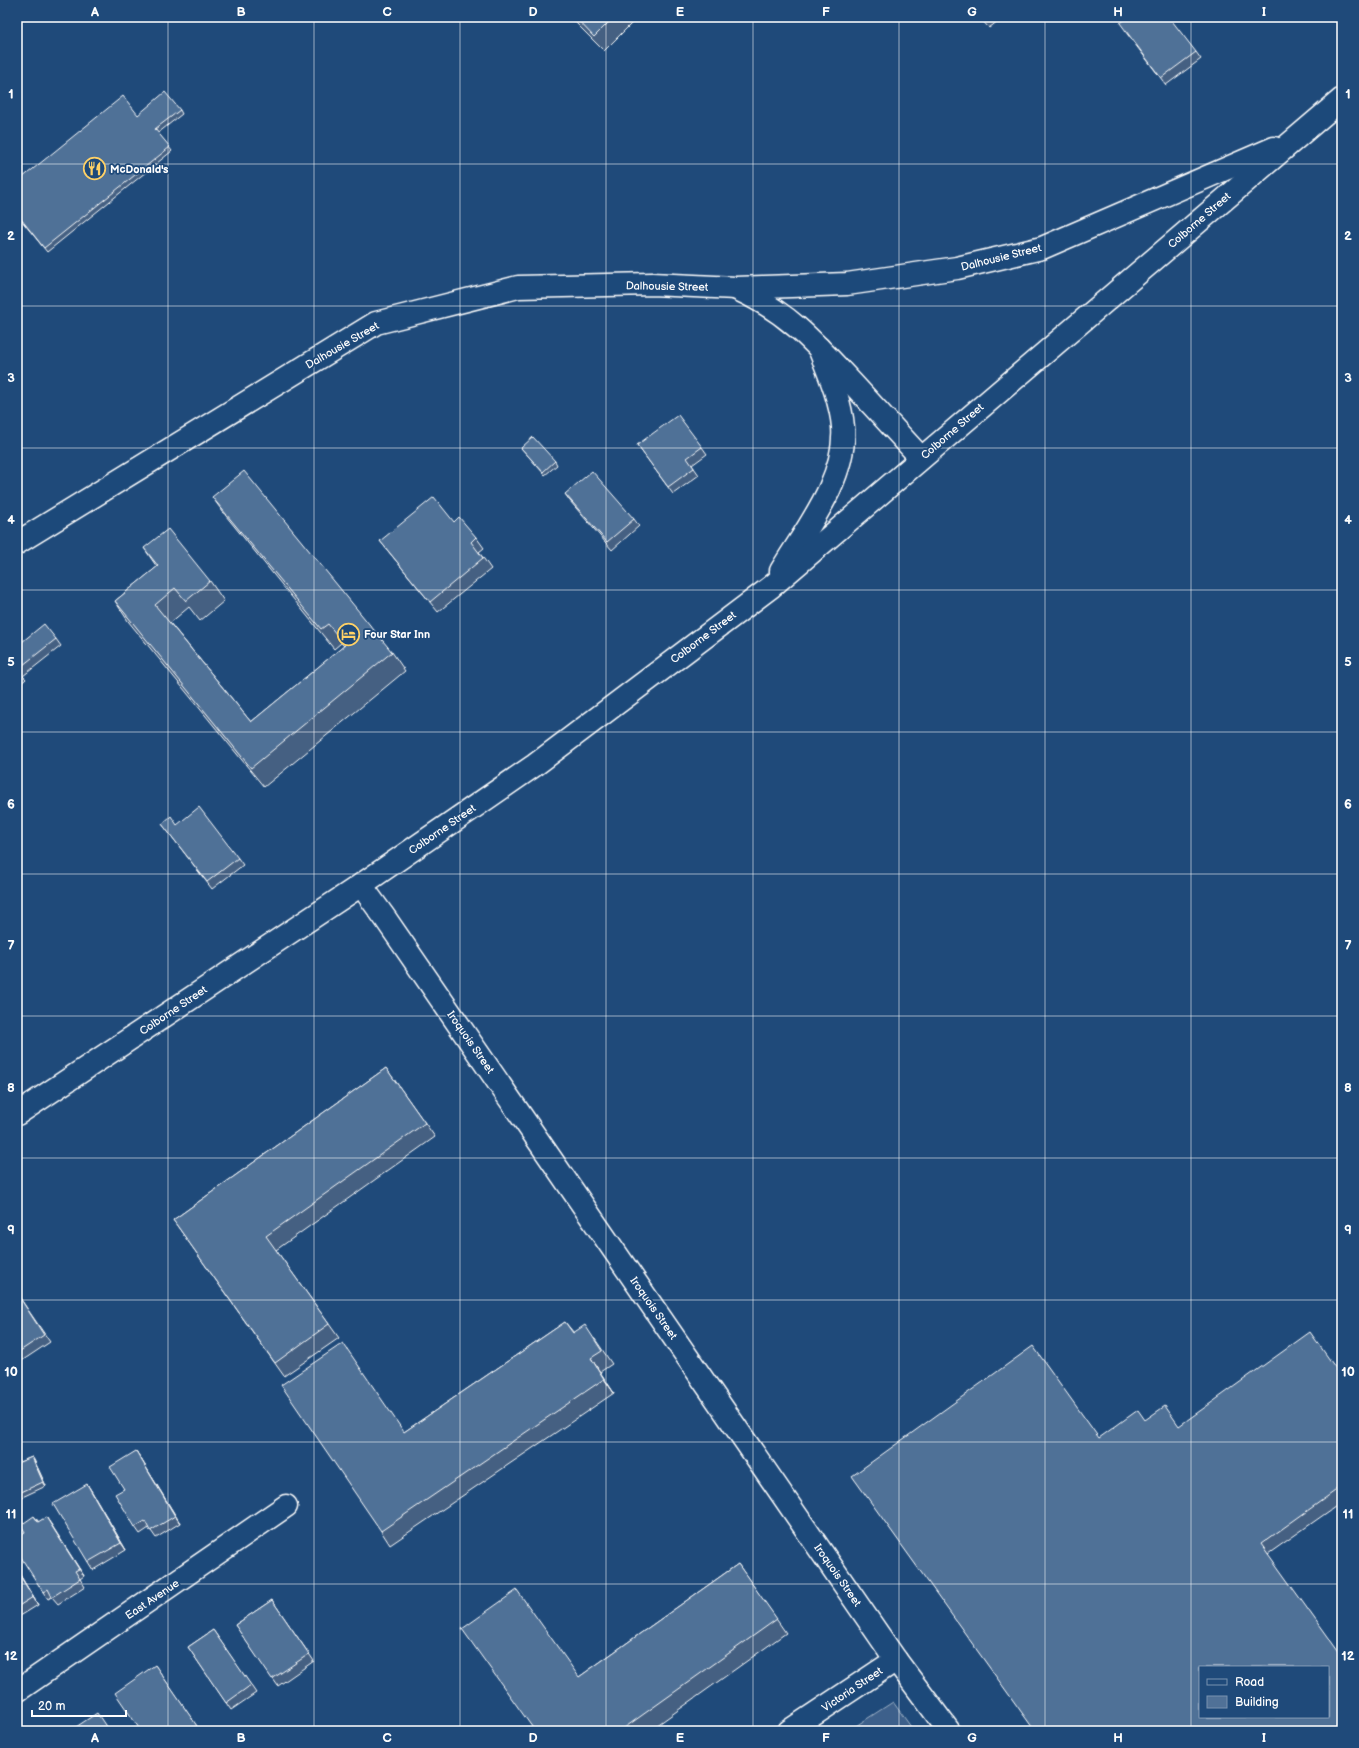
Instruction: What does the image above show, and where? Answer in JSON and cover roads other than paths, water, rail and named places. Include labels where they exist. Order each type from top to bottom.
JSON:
[{"type":"main road","name":"Colborne Street","points":[[17,1114],[361,885],[535,765],[771,587],[1342,99]]},
{"type":"main road","name":"Dalhousie Street","points":[[17,543],[376,323],[518,288],[652,284],[736,288],[847,284],[956,268],[1042,248],[1293,140]]},
{"type":"main road","name":"Dalhousie Street","points":[[736,288],[758,299],[793,323],[819,348],[921,458]]},
{"type":"main road","points":[[771,587],[832,486],[841,456],[843,426],[834,386],[819,348]]},
{"type":"main road","name":"Iroquois Street","points":[[361,885],[896,1660],[948,1731]]},
{"type":"main road","name":"East Avenue","points":[[17,1691],[286,1506]]},
{"type":"main road","name":"Victoria Street","points":[[789,1731],[896,1660]]},
{"type":"place","name":"McDonald's","points":[[95,169]]},
{"type":"place","name":"Four Star Inn","points":[[348,634]]}]
